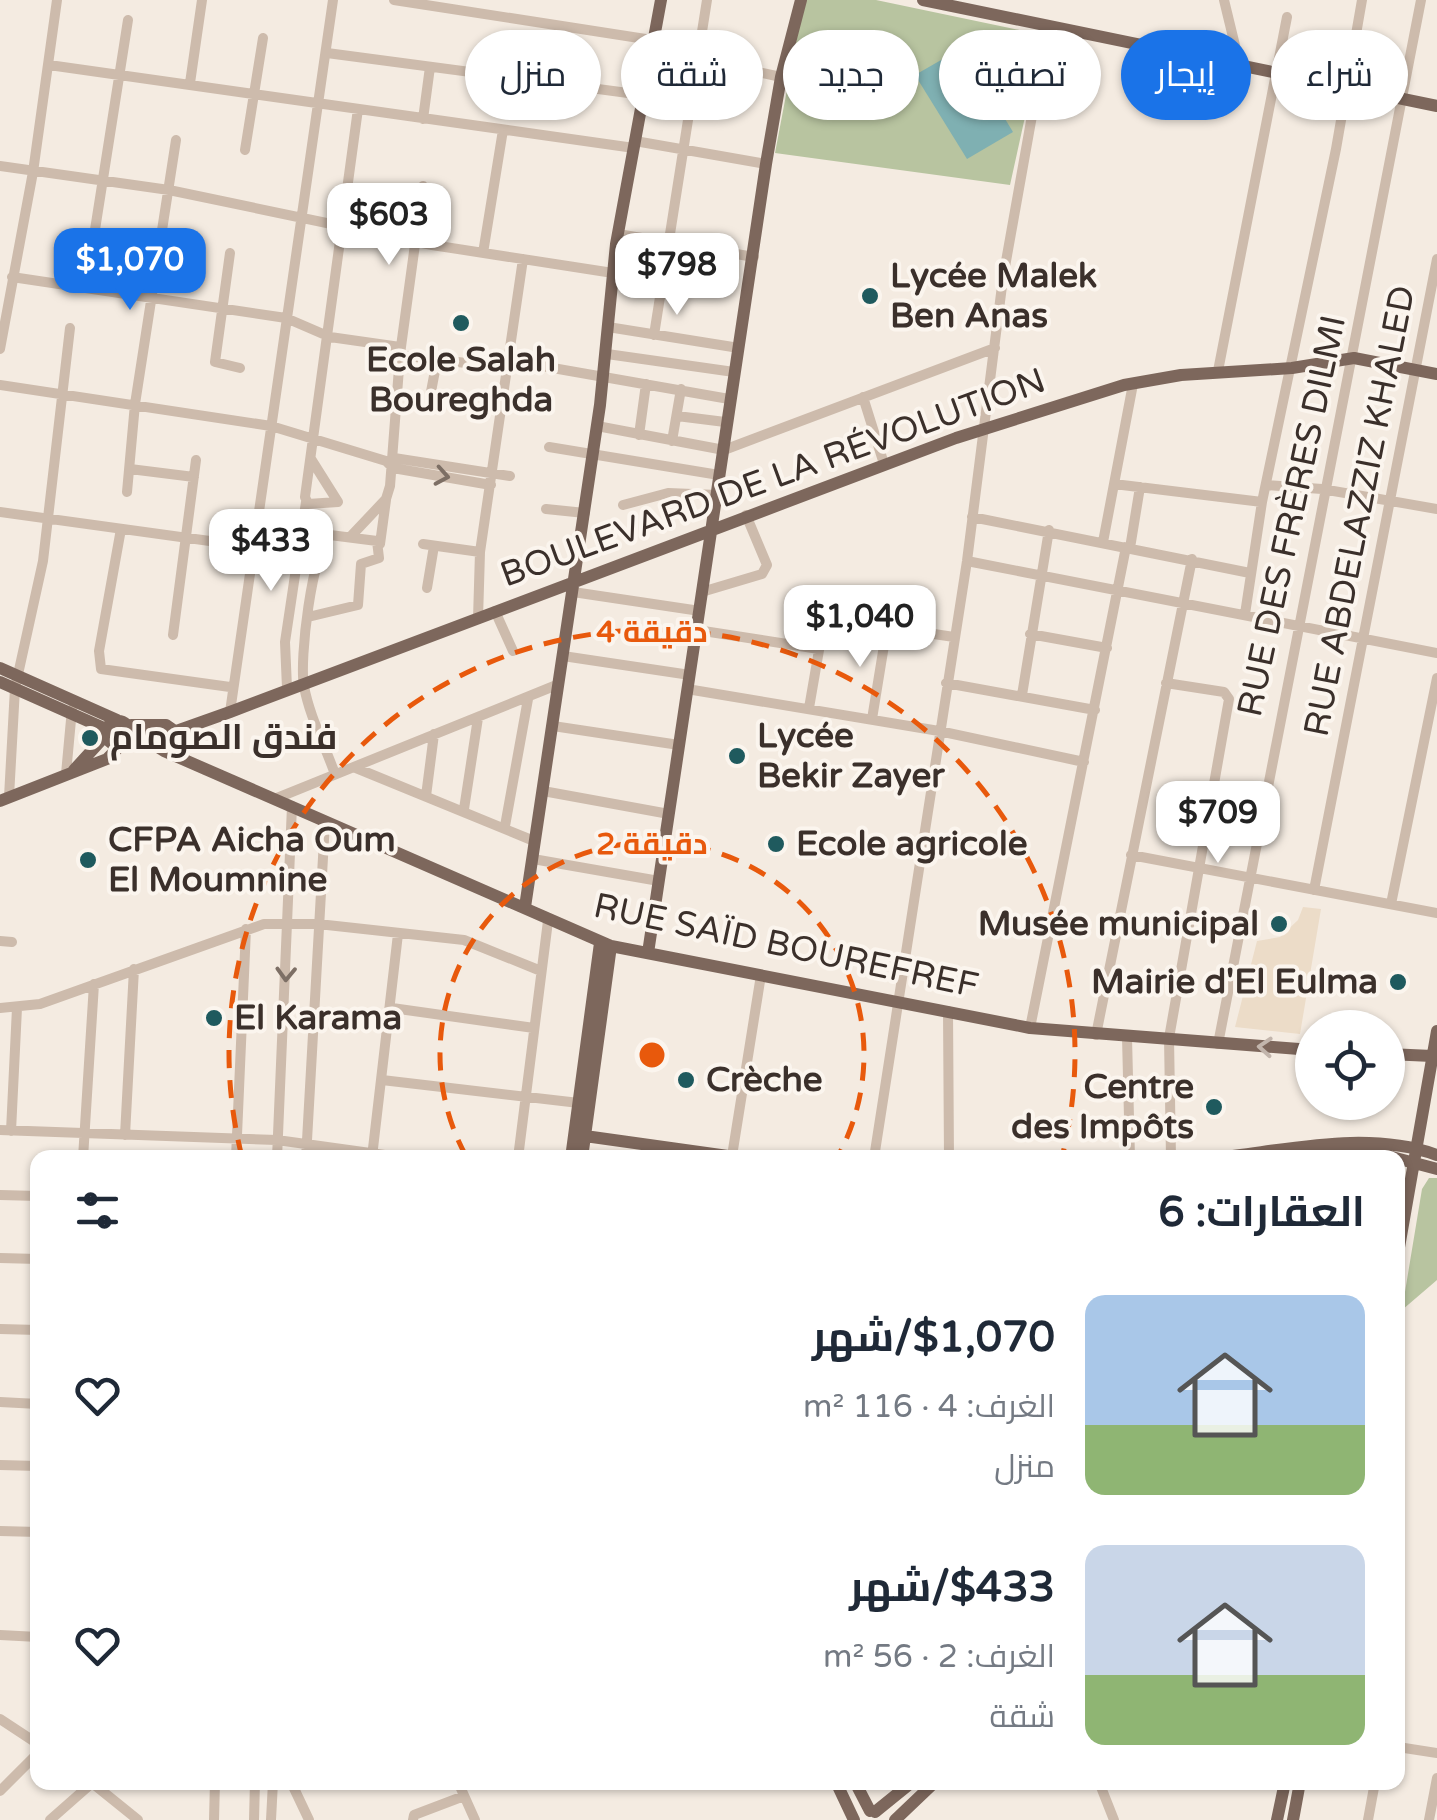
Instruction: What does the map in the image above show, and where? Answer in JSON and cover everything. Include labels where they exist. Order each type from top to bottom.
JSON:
[{"type":"main road","points":[[655,30],[661,0]]},
{"type":"main road","points":[[648,953],[766,164],[780,77],[801,0]]},
{"type":"main road","points":[[923,0],[1121,41]]},
{"type":"main road","points":[[1408,100],[1437,106]]},
{"type":"main road","points":[[525,907],[598,426],[618,234],[639,120]]},
{"type":"main road","name":"BOULEVARD DE LA RÉVOLUTION","points":[[124,743],[148,741],[176,732],[494,611],[573,587],[746,515],[884,464],[1133,384],[1218,370],[1292,368],[1354,358],[1437,374]]},
{"type":"main road","points":[[0,668],[18,682],[72,709],[124,726],[148,741]]},
{"type":"main road","points":[[0,682],[18,682]]},
{"type":"main road","points":[[69,773],[124,726],[166,725],[176,732]]},
{"type":"main road","points":[[5,799],[107,759],[124,743],[124,726]]},
{"type":"main road","points":[[124,726],[111,743],[124,743]]},
{"type":"main road","name":"RUE SAÏD BOUREFREF","points":[[148,741],[606,944],[1030,1028],[1295,1049]]},
{"type":"main road","points":[[572,1150],[606,944]]},
{"type":"main road","points":[[583,1150],[606,944]]},
{"type":"main road","points":[[1405,1210],[1436,1037]]},
{"type":"main road","points":[[1405,1055],[1432,1056]]},
{"type":"main road","points":[[585,1136],[645,1150]]},
{"type":"main road","points":[[1289,1150],[1362,1142],[1397,1150]]},
{"type":"main road","points":[[1405,1152],[1437,1169]]},
{"type":"main road","points":[[1405,1153],[1437,1155]]},
{"type":"main road","points":[[840,1790],[855,1820],[877,1815],[904,1790]]},
{"type":"main road","points":[[860,1790],[877,1815]]},
{"type":"main road","points":[[895,1820],[927,1790]]},
{"type":"main road","points":[[1277,1820],[1283,1790]]},
{"type":"main road","points":[[1293,1820],[1299,1790]]},
{"type":"street","points":[[0,350],[33,172],[57,0]]},
{"type":"street","points":[[190,83],[202,0]]},
{"type":"street","points":[[230,712],[230,688],[328,53],[332,0]]},
{"type":"street","points":[[394,0],[621,40]]},
{"type":"street","points":[[700,30],[707,0]]},
{"type":"street","points":[[1224,0],[1231,30]]},
{"type":"street","points":[[1357,30],[1362,0]]},
{"type":"street","name":"RUE DES FRÈRES DILMI","points":[[1408,64],[1421,0]]},
{"type":"street","points":[[1284,30],[1287,17]]},
{"type":"street","points":[[94,236],[128,20]]},
{"type":"street","points":[[875,1150],[966,561],[1003,278],[1048,26]]},
{"type":"street","points":[[246,150],[263,38]]},
{"type":"street","points":[[328,53],[621,92]]},
{"type":"street","points":[[49,65],[766,164]]},
{"type":"street","points":[[423,119],[430,67]]},
{"type":"street","points":[[763,74],[780,77]]},
{"type":"street","points":[[1218,370],[1271,100]]},
{"type":"street","points":[[287,688],[285,642],[330,337],[358,110]]},
{"type":"street","points":[[654,335],[685,120]]},
{"type":"street","points":[[1245,614],[1262,502],[1340,120]]},
{"type":"street","name":"RUE DES FRÈRES DILMI","points":[[1218,1044],[1322,489],[1354,358],[1397,120]]},
{"type":"street","points":[[483,253],[503,130]]},
{"type":"street","points":[[127,492],[135,404],[176,140]]},
{"type":"street","points":[[0,166],[169,190],[413,241],[613,273]]},
{"type":"street","points":[[308,617],[358,605],[361,564],[378,558],[413,241],[423,186]]},
{"type":"street","points":[[618,234],[754,257]]},
{"type":"street","points":[[230,253],[216,362],[240,368]]},
{"type":"street","points":[[478,619],[480,552],[523,259]]},
{"type":"street","name":"RUE ABDELAZZIZ KHALED","points":[[1314,890],[1437,260]]},
{"type":"street","points":[[12,277],[286,318],[330,337],[436,360],[603,375],[729,399]]},
{"type":"street","points":[[608,327],[739,348]]},
{"type":"street","points":[[5,799],[18,682],[43,561],[70,328]]},
{"type":"street","points":[[598,426],[724,450],[995,348]]},
{"type":"street","points":[[606,354],[734,372]]},
{"type":"street","points":[[430,397],[436,360]]},
{"type":"street","points":[[0,384],[271,426],[391,462],[492,479],[510,476]]},
{"type":"street","points":[[639,435],[646,384]]},
{"type":"street","points":[[1103,542],[1133,384]]},
{"type":"street","points":[[672,441],[681,389]]},
{"type":"street","points":[[863,398],[884,464]]},
{"type":"street","points":[[677,416],[725,422]]},
{"type":"street","points":[[549,447],[719,476]]},
{"type":"street","points":[[306,502],[333,504],[339,497],[311,459]]},
{"type":"street","points":[[173,635],[182,540],[196,460]]},
{"type":"street","points":[[130,468],[194,477]]},
{"type":"street","points":[[1114,484],[1262,502]]},
{"type":"street","points":[[1266,485],[1322,489],[1437,509]]},
{"type":"street","points":[[1030,1028],[1140,487]]},
{"type":"street","points":[[623,504],[668,494],[717,495]]},
{"type":"street","points":[[352,535],[386,500]]},
{"type":"street","points":[[546,509],[585,513]]},
{"type":"street","points":[[0,512],[254,547]]},
{"type":"street","points":[[705,591],[762,574],[768,565],[746,515]]},
{"type":"street","points":[[972,517],[1192,559],[1250,574]]},
{"type":"street","points":[[120,529],[99,650],[101,669],[230,688]]},
{"type":"street","points":[[1022,695],[1048,530]]},
{"type":"street","points":[[335,774],[303,684],[308,617],[324,540],[330,535],[352,535],[380,544]]},
{"type":"street","points":[[427,588],[428,545],[480,552]]},
{"type":"street","points":[[1096,1034],[1192,559]]},
{"type":"street","points":[[966,561],[1437,653]]},
{"type":"street","points":[[573,587],[700,611]]},
{"type":"street","points":[[809,708],[827,604]]},
{"type":"street","points":[[494,611],[513,651]]},
{"type":"street","points":[[872,719],[887,627],[954,637]]},
{"type":"street","points":[[697,630],[820,649]]},
{"type":"street","points":[[1030,634],[1107,648]]},
{"type":"street","points":[[564,656],[1084,762]]},
{"type":"street","points":[[1391,904],[1437,678]]},
{"type":"street","points":[[946,683],[1095,710]]},
{"type":"street","points":[[1166,683],[1228,694],[1169,1038],[1171,1150]]},
{"type":"street","points":[[277,798],[559,684]]},
{"type":"street","points":[[505,826],[528,699]]},
{"type":"street","points":[[69,773],[72,709]]},
{"type":"street","points":[[464,809],[478,718]]},
{"type":"street","points":[[553,726],[680,745]]},
{"type":"street","points":[[426,796],[434,734]]},
{"type":"street","points":[[0,746],[13,745]]},
{"type":"street","points":[[355,767],[505,826],[534,842]]},
{"type":"street","points":[[543,791],[669,814]]},
{"type":"street","points":[[277,1150],[292,806]]},
{"type":"street","points":[[306,1150],[324,822]]},
{"type":"street","points":[[1131,855],[1437,914]]},
{"type":"street","points":[[533,859],[659,881]]},
{"type":"street","points":[[519,1150],[548,921]]},
{"type":"street","points":[[0,1008],[17,1008],[94,984],[246,929],[288,922],[479,944],[541,971]]},
{"type":"street","points":[[236,1150],[246,929]]},
{"type":"street","points":[[373,1150],[398,934]]},
{"type":"street","points":[[125,1135],[134,969]]},
{"type":"street","points":[[733,1150],[761,975]]},
{"type":"street","points":[[84,1150],[94,984]]},
{"type":"street","points":[[17,1008],[6,1131],[277,1140],[342,1150]]},
{"type":"street","points":[[392,1008],[534,1028]]},
{"type":"street","points":[[948,1012],[949,1150]]},
{"type":"street","points":[[1127,1037],[1130,1150]]},
{"type":"street","points":[[382,1080],[579,1104]]},
{"type":"street","points":[[0,1194],[30,1196]]},
{"type":"street","points":[[0,1258],[30,1259]]},
{"type":"street","points":[[0,1329],[30,1330]]},
{"type":"street","points":[[0,1402],[30,1404]]},
{"type":"street","points":[[0,1466],[30,1466]]},
{"type":"street","points":[[0,1531],[30,1532]]},
{"type":"street","points":[[0,1636],[30,1637]]},
{"type":"street","points":[[0,1718],[30,1739]]},
{"type":"street","points":[[1405,1749],[1437,1753]]},
{"type":"street","points":[[0,1792],[30,1761]]},
{"type":"street","points":[[1430,1820],[1437,1778]]},
{"type":"street","points":[[50,1820],[84,1790]]},
{"type":"street","points":[[100,1790],[130,1818]]},
{"type":"street","points":[[214,1820],[215,1790]]},
{"type":"street","points":[[254,1820],[256,1790]]},
{"type":"street","points":[[271,1820],[273,1790]]},
{"type":"street","points":[[296,1790],[309,1820]]},
{"type":"street","points":[[461,1790],[476,1820]]},
{"type":"street","points":[[1103,1790],[1114,1820]]},
{"type":"street","points":[[1368,1820],[1373,1790]]},
{"type":"street","points":[[412,1820],[414,1815],[464,1796]]},
{"type":"green space","points":[[804,0],[876,0],[1019,30],[939,30],[939,120],[1024,120],[1010,185],[775,153],[783,111],[783,120],[919,120],[919,30],[798,30]]},
{"type":"green space","points":[[1429,1178],[1437,1178],[1437,1280],[1405,1307],[1405,1292],[1422,1189]]},
{"type":"shaded area","points":[[1303,907],[1321,909],[1304,1010],[1295,1010],[1295,1033],[1235,1027],[1257,941],[1280,937],[1298,920]]},
{"type":"water","points":[[939,61],[939,114],[919,81],[919,73]]},
{"type":"water","points":[[943,120],[1006,120],[1013,132],[967,159]]},
{"type":"place","name":"Lycée Malek Ben Anas","points":[[870,296]]},
{"type":"place","name":"Ecole Salah Boureghda","points":[[461,323]]},
{"type":"place","name":"فندق الصومام","points":[[90,738]]},
{"type":"place","name":"Lycée Bekir Zayer","points":[[737,756]]},
{"type":"place","name":"Ecole agricole","points":[[776,844]]},
{"type":"place","name":"CFPA Aicha Oum El Moumnine","points":[[88,860]]},
{"type":"place","name":"Musée municipal","points":[[1279,924]]},
{"type":"place","name":"Mairie d'El Eulma","points":[[1398,982]]},
{"type":"place","name":"El Karama","points":[[214,1018]]},
{"type":"place","name":"Crèche","points":[[686,1080]]},
{"type":"place","name":"Centre des Impôts","points":[[1214,1107]]}]
